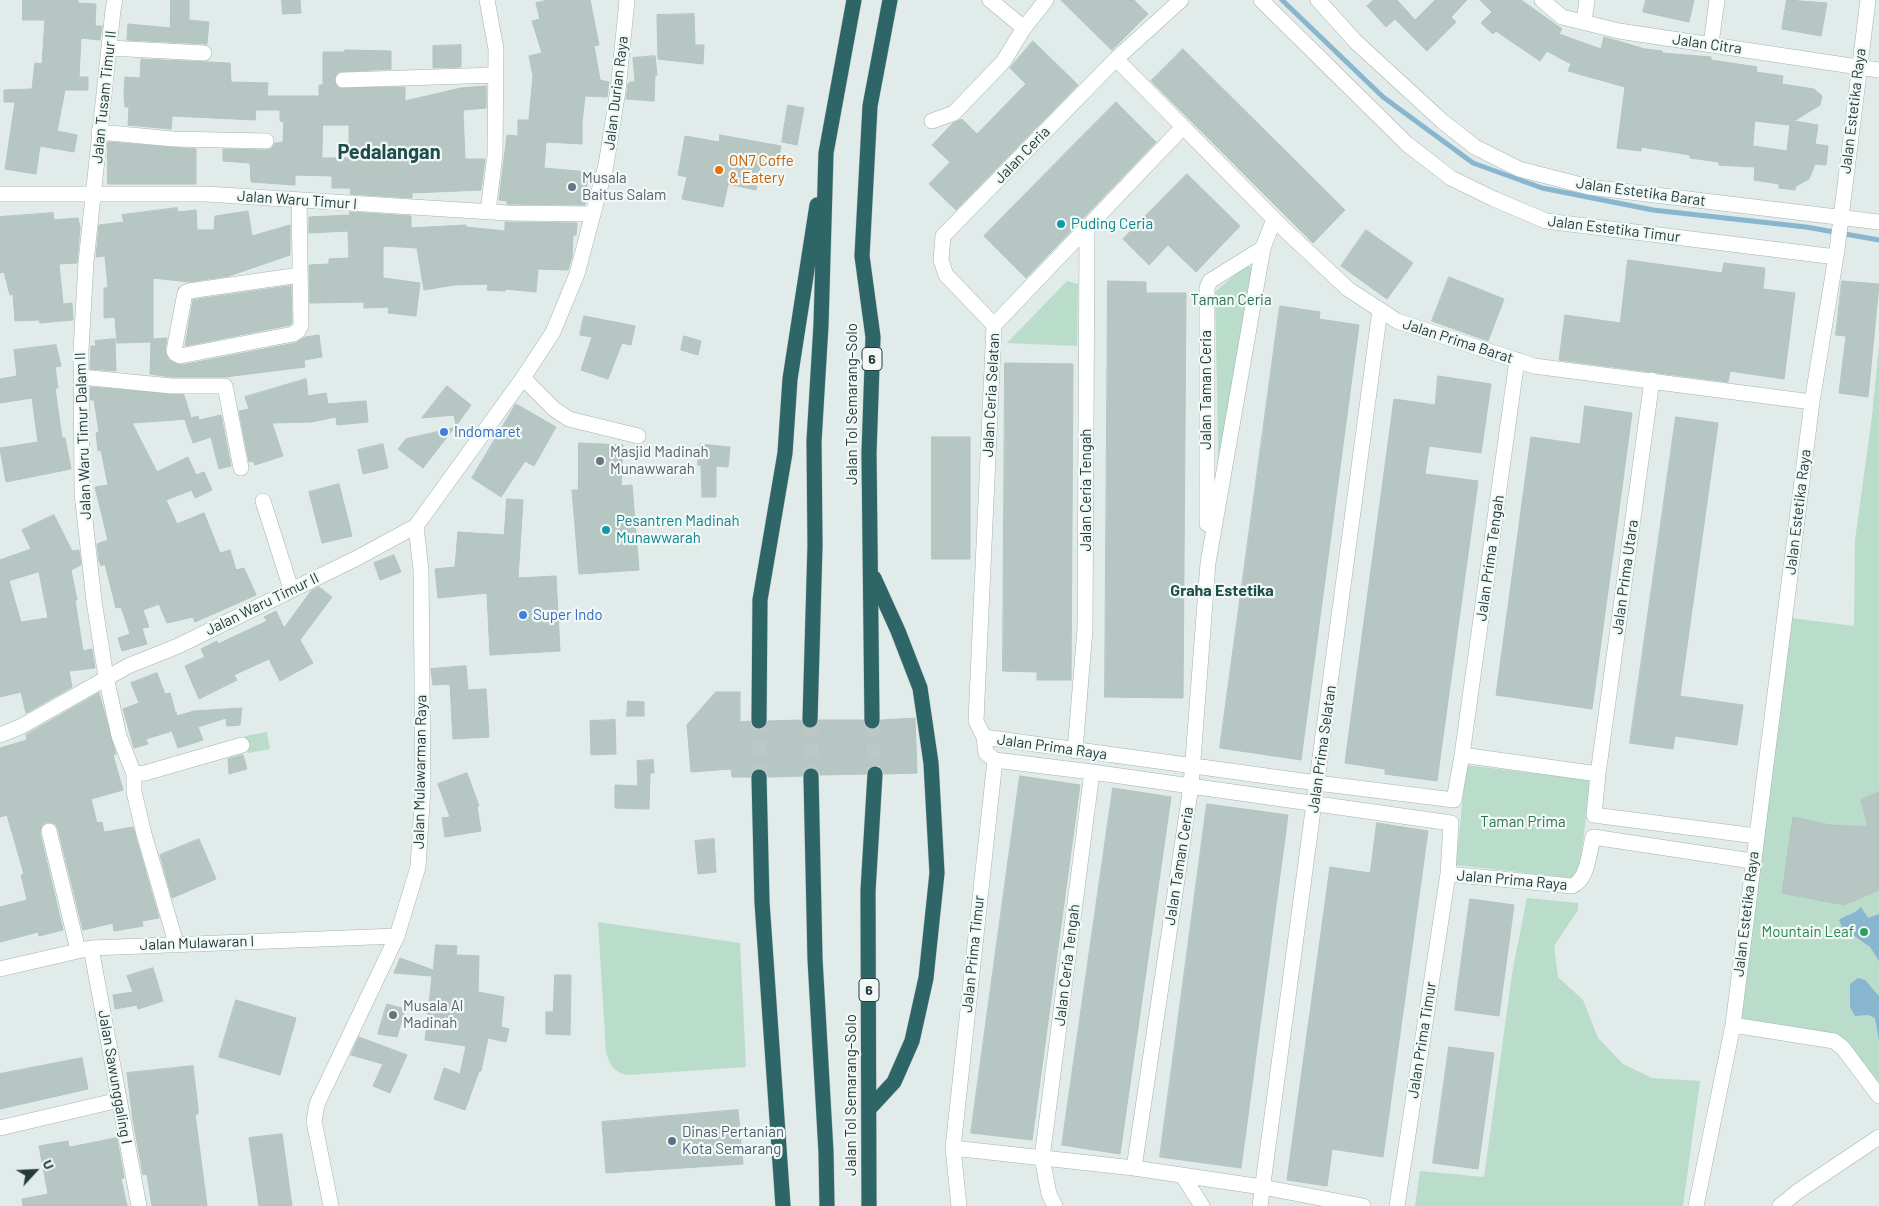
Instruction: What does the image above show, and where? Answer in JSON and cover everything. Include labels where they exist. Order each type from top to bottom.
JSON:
[{"type":"highway","name":"Jalan Tol Semarang–Solo","points":[[810,720],[815,583],[814,441],[821,325],[826,153],[854,0]]},
{"type":"highway","name":"Jalan Tol Semarang–Solo","points":[[872,720],[872,575],[869,453],[873,337],[862,256],[870,106],[890,0]]},
{"type":"highway","points":[[759,721],[761,591],[785,452],[790,379],[826,153]]},
{"type":"highway","points":[[869,1109],[894,1082],[912,1041],[926,978],[937,873],[931,763],[920,688],[898,631],[872,575]]},
{"type":"highway","name":"Jalan Tol Semarang–Solo","points":[[868,1206],[868,891],[875,774]]},
{"type":"highway","name":"Jalan Tol Semarang–Solo","points":[[811,776],[815,959],[826,1152],[827,1206]]},
{"type":"highway","points":[[758,777],[762,902],[783,1206]]},
{"type":"street","name":"Jalan Tusam Timur II","points":[[94,194],[99,132],[116,0]]},
{"type":"street","points":[[487,0],[496,49],[495,155],[488,212]]},
{"type":"street","name":"Jalan Durian Raya","points":[[416,526],[523,378],[553,332],[577,274],[606,165],[615,107],[627,0]]},
{"type":"street","points":[[990,0],[1024,28]]},
{"type":"street","points":[[932,121],[954,113],[1003,62],[1024,28],[1046,0]]},
{"type":"street","name":"Jalan Ceria","points":[[994,325],[946,276],[942,260],[943,236],[1116,59],[1181,0]]},
{"type":"street","name":"Jalan Estetika Timur","points":[[1261,0],[1408,144],[1451,178],[1494,199],[1546,221],[1837,254]]},
{"type":"street","name":"Jalan Estetika Barat","points":[[1318,0],[1356,42],[1442,121],[1475,147],[1519,168],[1588,187],[1840,223],[1879,222]]},
{"type":"street","name":"Jalan Citra","points":[[1542,0],[1562,17],[1619,31],[1879,70]]},
{"type":"street","points":[[1584,22],[1587,0]]},
{"type":"street","points":[[1711,44],[1717,0]]},
{"type":"street","name":"Jalan Estetika Raya","points":[[1696,1206],[1733,1025],[1752,861],[1812,402],[1837,254],[1858,66],[1868,0]]},
{"type":"street","points":[[109,48],[204,53]]},
{"type":"street","name":"Jalan Prima Barat","points":[[1116,59],[1274,220],[1348,289],[1397,321],[1534,366],[1812,402]]},
{"type":"street","points":[[343,80],[496,75]]},
{"type":"street","name":"Jalan Ceria Selatan","points":[[984,737],[976,721],[994,325],[1183,127]]},
{"type":"street","points":[[99,132],[172,138],[266,141]]},
{"type":"street","name":"Jalan Waru Timur I","points":[[0,194],[206,194],[488,212],[593,214]]},
{"type":"street","name":"Jalan Waru Timur Dalam II","points":[[94,194],[86,262],[81,377],[82,493],[94,600],[106,677]]},
{"type":"street","points":[[299,200],[301,325],[298,332],[180,356],[174,351],[185,293],[300,275]]},
{"type":"street","name":"Jalan Taman Ceria","points":[[1208,563],[1263,248],[1274,220]]},
{"type":"street","name":"Jalan Ceria Tengah","points":[[1075,751],[1085,629],[1087,228]]},
{"type":"street","name":"Jalan Taman Ceria","points":[[1134,1168],[1194,766],[1208,563],[1207,288],[1210,282],[1263,248]]},
{"type":"street","name":"Jalan Prima Selatan","points":[[1262,1188],[1380,310]]},
{"type":"street","name":"Jalan Prima Tengah","points":[[1462,755],[1517,360]]},
{"type":"street","points":[[81,377],[171,386],[225,386],[241,468]]},
{"type":"street","points":[[523,378],[554,409],[569,419],[638,436]]},
{"type":"street","name":"Jalan Prima Utara","points":[[1598,774],[1652,380]]},
{"type":"street","points":[[263,501],[291,590]]},
{"type":"street","name":"Jalan Waru Timur II","points":[[0,735],[20,727],[106,677],[178,646],[416,526]]},
{"type":"street","name":"Jalan Mulawarman Raya","points":[[330,1206],[314,1121],[317,1104],[397,936],[418,870],[422,825],[421,570],[416,526]]},
{"type":"street","points":[[106,677],[119,736],[134,774],[134,792],[144,834],[176,943]]},
{"type":"street","name":"Jalan Prima Raya","points":[[1451,823],[995,760],[986,753],[984,737],[1075,751],[1454,800]]},
{"type":"street","points":[[134,774],[145,773],[242,745]]},
{"type":"street","points":[[1462,755],[1598,774]]},
{"type":"street","name":"Jalan Prima Raya","points":[[1462,755],[1451,823],[1448,874],[1572,886],[1578,884],[1583,877],[1593,837],[1598,774]]},
{"type":"street","name":"Jalan Prima Timur","points":[[959,1206],[954,1148],[995,760]]},
{"type":"street","name":"Jalan Ceria Tengah","points":[[1042,1158],[1092,772]]},
{"type":"street","points":[[1594,815],[1756,836]]},
{"type":"street","name":"Jalan Sawunggaling I","points":[[49,831],[84,949],[119,1100],[140,1206]]},
{"type":"street","points":[[1593,837],[1752,861]]},
{"type":"street","name":"Jalan Prima Timur","points":[[1397,1206],[1448,874]]},
{"type":"street","name":"Jalan Mulawaran I","points":[[0,969],[84,949],[176,943],[397,936]]},
{"type":"street","points":[[1733,1025],[1834,1041],[1843,1048],[1879,1096]]},
{"type":"street","points":[[0,1128],[119,1100]]},
{"type":"street","points":[[1780,1206],[1797,1192],[1879,1137]]},
{"type":"street","points":[[954,1148],[1134,1168],[1363,1206]]},
{"type":"street","points":[[1042,1158],[1049,1194],[1055,1206]]},
{"type":"street","points":[[1183,1176],[1202,1206]]},
{"type":"street","points":[[1260,1206],[1262,1188]]},
{"type":"green space","name":"Taman Ceria","points":[[1247,264],[1253,270],[1219,490],[1215,292]]},
{"type":"green space","points":[[1067,281],[1078,284],[1077,346],[1007,343]]},
{"type":"green space","points":[[1879,345],[1879,1088],[1839,1036],[1740,1019],[1791,618],[1854,626],[1855,540],[1872,416]]},
{"type":"green space","points":[[267,732],[270,749],[248,753],[245,736]]},
{"type":"green space","name":"Taman Prima","points":[[1466,765],[1590,780],[1579,879],[1456,865]]},
{"type":"green space","points":[[1527,898],[1578,903],[1578,910],[1554,946],[1558,977],[1583,1000],[1598,1038],[1623,1064],[1652,1078],[1700,1081],[1683,1206],[1415,1206],[1420,1171],[1484,1177],[1513,968]]},
{"type":"green space","points":[[598,922],[740,943],[746,1067],[628,1075],[616,1070],[606,1052]]},
{"type":"water","name":"Mountain Leaf","points":[[1861,907],[1868,918],[1879,914],[1879,961],[1870,947],[1842,927],[1839,920]]},
{"type":"water","points":[[1858,978],[1865,980],[1879,996],[1879,1041],[1875,1018],[1868,1015],[1855,1016],[1850,1007],[1850,984]]},
{"type":"building","points":[[23,0],[78,0],[78,3],[96,4],[95,26],[102,26],[100,40],[81,38],[79,77],[88,77],[88,90],[65,90],[57,131],[77,135],[74,152],[40,146],[36,174],[5,169],[15,102],[4,102],[4,90],[32,89],[35,63],[42,64],[45,20],[23,20]]},
{"type":"building","points":[[171,0],[189,0],[189,20],[209,22],[207,44],[127,40],[128,24],[170,28]]},
{"type":"building","points":[[282,0],[300,0],[301,13],[283,14]]},
{"type":"building","points":[[549,0],[590,0],[599,45],[594,46],[600,80],[609,82],[607,97],[585,96],[582,144],[546,142],[544,168],[588,172],[585,205],[507,204],[507,201],[499,200],[507,135],[518,136],[518,120],[529,120],[533,76],[529,56],[542,53],[532,21],[540,19],[536,3]]},
{"type":"building","points":[[1061,0],[1134,0],[1148,14],[1112,50]]},
{"type":"building","points":[[1374,0],[1397,0],[1415,20],[1435,0],[1467,0],[1451,17],[1456,22],[1427,51],[1395,19],[1386,27],[1367,6]]},
{"type":"building","points":[[1480,0],[1521,0],[1562,29],[1559,34],[1601,49],[1604,37],[1645,49],[1662,51],[1662,53],[1711,57],[1711,60],[1757,67],[1756,72],[1783,76],[1782,84],[1814,89],[1822,96],[1820,105],[1794,121],[1818,125],[1815,144],[1828,146],[1826,165],[1815,164],[1809,179],[1796,186],[1795,190],[1779,188],[1779,184],[1754,180],[1755,167],[1719,165],[1719,162],[1690,158],[1690,155],[1641,147],[1641,151],[1617,148],[1625,87],[1568,71],[1571,64],[1547,51],[1540,61],[1496,31],[1493,34],[1481,23],[1492,12]],"holes":[[[1755,121],[1788,125],[1790,123],[1787,151],[1753,146]]]},
{"type":"building","points":[[1646,0],[1694,0],[1689,22],[1643,12]]},
{"type":"building","points":[[1787,0],[1827,3],[1821,36],[1782,29]]},
{"type":"building","points":[[694,14],[695,45],[704,45],[703,64],[658,59],[657,15]]},
{"type":"building","points":[[1033,41],[1078,85],[956,210],[929,184],[950,162],[932,145],[953,123],[962,119],[977,134],[1026,84],[1010,68]]},
{"type":"building","points":[[461,45],[461,67],[433,68],[433,46]]},
{"type":"building","points":[[1183,49],[1345,210],[1313,243],[1151,81]]},
{"type":"building","points":[[345,50],[391,51],[391,69],[338,72],[334,80],[339,88],[405,87],[405,101],[461,88],[486,86],[486,108],[463,110],[465,159],[485,159],[481,190],[412,193],[412,198],[350,194],[351,188],[332,188],[332,176],[295,175],[295,185],[251,182],[250,163],[223,161],[223,149],[266,150],[271,149],[275,143],[283,142],[284,122],[280,121],[280,110],[256,110],[255,120],[172,116],[171,129],[128,125],[129,107],[125,107],[125,77],[140,78],[141,59],[230,63],[231,82],[268,83],[267,96],[319,96],[319,85],[323,85],[323,52],[345,52]],"holes":[[[323,125],[349,125],[349,158],[322,158]]]},
{"type":"building","points":[[655,56],[657,75],[655,75],[654,101],[626,99],[628,84],[635,82],[633,58]]},
{"type":"building","points":[[1116,102],[1156,142],[1026,278],[984,236]]},
{"type":"building","points":[[788,105],[804,108],[797,145],[782,142]]},
{"type":"building","points":[[720,135],[781,146],[778,165],[761,162],[756,190],[728,184],[723,207],[682,199],[687,177],[678,175],[685,136],[719,142]]},
{"type":"building","points":[[108,142],[196,149],[196,184],[108,184]]},
{"type":"building","points":[[1187,174],[1240,226],[1196,272],[1168,245],[1149,265],[1123,239]]},
{"type":"building","points":[[177,208],[178,212],[196,210],[197,230],[214,230],[215,216],[248,211],[252,236],[290,225],[290,255],[229,276],[189,282],[153,278],[153,339],[167,338],[165,350],[169,360],[182,365],[295,343],[305,337],[319,335],[322,357],[304,360],[305,367],[225,377],[171,377],[150,374],[151,342],[117,343],[115,317],[104,318],[104,288],[108,288],[105,256],[96,257],[99,225],[124,222],[122,215]]},
{"type":"building","points":[[350,212],[411,216],[411,228],[466,225],[466,227],[505,231],[505,222],[577,223],[576,235],[573,235],[572,257],[568,270],[538,269],[536,292],[505,289],[505,291],[487,290],[488,284],[454,285],[424,290],[417,248],[383,246],[383,278],[420,283],[416,316],[388,313],[389,307],[364,308],[364,302],[310,303],[309,265],[329,264],[329,259],[349,258],[348,231],[309,233],[309,217],[350,215]]},
{"type":"building","points":[[53,213],[54,220],[78,218],[80,227],[77,263],[59,264],[63,304],[72,303],[73,320],[40,323],[39,320],[15,321],[13,294],[10,295],[4,272],[0,273],[0,217]]},
{"type":"building","points":[[1366,230],[1413,263],[1387,299],[1341,266]]},
{"type":"building","points":[[1628,260],[1722,273],[1724,263],[1765,268],[1763,289],[1795,293],[1784,379],[1730,371],[1728,382],[1559,360],[1565,315],[1620,323]]},
{"type":"building","points":[[1449,277],[1504,299],[1488,341],[1432,321]]},
{"type":"building","points":[[1108,281],[1146,282],[1146,293],[1186,293],[1183,698],[1105,697]]},
{"type":"building","points":[[1842,281],[1879,284],[1868,397],[1839,393],[1846,336],[1836,335]]},
{"type":"building","points":[[291,286],[292,323],[290,325],[185,346],[193,300]]},
{"type":"building","points":[[1280,306],[1320,312],[1319,319],[1359,325],[1301,760],[1220,748]]},
{"type":"building","points":[[584,316],[635,326],[631,345],[622,343],[608,379],[581,370],[592,337],[580,335]]},
{"type":"building","points":[[684,336],[701,341],[698,355],[681,350]]},
{"type":"building","points":[[115,339],[116,371],[90,369],[91,346],[96,346],[95,341]]},
{"type":"building","points":[[56,345],[61,366],[55,367],[58,388],[55,388],[62,438],[65,438],[71,469],[6,482],[0,448],[38,442],[32,398],[0,403],[0,379],[17,376],[14,350]]},
{"type":"building","points":[[1005,363],[1073,364],[1071,680],[1037,680],[1037,672],[1003,671]]},
{"type":"building","points":[[1438,376],[1491,384],[1481,453],[1429,446],[1425,474],[1478,481],[1437,781],[1385,774],[1385,769],[1345,763],[1394,399],[1435,405]]},
{"type":"building","points":[[306,379],[308,396],[326,393],[328,404],[366,401],[368,422],[337,425],[336,417],[311,422],[272,423],[283,456],[255,465],[253,461],[249,462],[239,411],[249,409],[245,397]]},
{"type":"building","points":[[447,386],[471,405],[456,426],[454,415],[422,418]]},
{"type":"building","points":[[91,387],[184,395],[191,418],[198,416],[199,420],[221,415],[231,466],[219,469],[211,437],[193,443],[185,420],[188,419],[132,423],[157,472],[188,457],[196,475],[204,472],[212,490],[195,498],[192,490],[166,500],[177,524],[204,513],[220,553],[230,550],[236,570],[244,568],[256,595],[195,622],[193,617],[167,623],[159,604],[143,610],[149,627],[142,628],[147,644],[122,651],[118,638],[130,634],[121,607],[116,608],[105,564],[101,566],[99,561],[97,544],[108,540],[95,487],[108,485],[101,450],[98,451],[96,433],[99,432],[94,400],[91,400]]},
{"type":"building","points":[[516,404],[556,427],[534,466],[525,461],[501,497],[472,478]]},
{"type":"building","points":[[1585,406],[1632,413],[1592,709],[1496,695],[1531,437],[1580,444]]},
{"type":"building","points":[[1676,417],[1718,423],[1680,696],[1743,705],[1737,745],[1675,736],[1673,749],[1630,743]]},
{"type":"building","points":[[454,428],[423,468],[398,449],[406,439]]},
{"type":"building","points":[[932,437],[970,437],[970,559],[932,559]]},
{"type":"building","name":"Pesantren Madinah Munawwarah","points":[[579,443],[623,445],[621,486],[632,485],[639,570],[579,574],[572,490],[578,490]]},
{"type":"building","points":[[383,444],[388,468],[363,474],[358,450]]},
{"type":"building","points":[[700,444],[730,447],[728,467],[716,466],[716,497],[702,497],[701,465],[698,465]]},
{"type":"building","points":[[339,484],[352,536],[322,543],[309,492]]},
{"type":"building","points":[[507,499],[523,500],[518,578],[556,576],[560,651],[490,655],[487,593],[438,598],[435,569],[455,567],[458,532],[504,535]]},
{"type":"building","points":[[54,515],[72,551],[79,550],[81,565],[71,570],[77,600],[75,600],[83,651],[92,649],[95,668],[69,671],[72,687],[26,713],[21,692],[0,697],[0,560],[31,549],[22,530]],"holes":[[[39,572],[48,618],[21,622],[9,581]]]},
{"type":"building","points":[[394,555],[401,572],[380,580],[374,563]]},
{"type":"building","points":[[319,587],[332,597],[300,640],[313,663],[280,681],[269,659],[234,675],[237,680],[199,699],[185,666],[205,657],[201,649],[217,641],[218,644],[267,621],[264,617],[276,611],[284,628],[311,591]]},
{"type":"building","points":[[466,666],[468,690],[486,689],[489,737],[453,739],[450,684],[433,685],[431,669]]},
{"type":"building","points":[[157,673],[165,694],[170,693],[175,711],[172,712],[176,712],[177,716],[194,711],[242,708],[240,725],[227,726],[226,718],[198,727],[203,740],[178,748],[172,731],[146,739],[148,744],[134,748],[123,709],[139,703],[131,683]]},
{"type":"building","points":[[716,692],[740,692],[740,722],[750,721],[751,726],[758,730],[764,729],[768,721],[801,720],[805,728],[810,729],[818,725],[819,720],[863,720],[864,726],[873,730],[880,726],[881,720],[915,718],[917,773],[884,774],[881,766],[875,765],[868,768],[866,774],[820,775],[819,771],[811,767],[806,768],[802,776],[768,777],[767,772],[759,768],[754,769],[750,777],[732,777],[731,769],[691,772],[687,725]]},
{"type":"building","points":[[99,693],[116,754],[113,755],[123,790],[91,799],[97,823],[102,822],[104,832],[133,827],[159,918],[142,921],[143,926],[114,931],[113,923],[83,930],[58,829],[55,824],[47,822],[42,825],[40,833],[63,930],[39,936],[38,932],[0,942],[0,907],[27,900],[21,875],[24,874],[7,815],[0,817],[0,748],[27,740],[26,735]]},
{"type":"building","points":[[628,701],[644,702],[644,716],[627,716]]},
{"type":"building","points":[[615,720],[616,754],[591,755],[590,721]]},
{"type":"building","points":[[243,755],[247,769],[229,774],[228,759]]},
{"type":"building","points":[[653,760],[654,773],[650,773],[649,809],[615,808],[615,785],[638,786],[637,761]]},
{"type":"building","points":[[467,773],[479,806],[477,807],[481,831],[445,837],[442,818],[450,817],[438,784]]},
{"type":"building","points":[[1020,776],[1080,785],[1032,1140],[971,1133]]},
{"type":"building","points":[[1113,788],[1171,797],[1120,1154],[1062,1145]]},
{"type":"building","points":[[1879,792],[1879,890],[1844,905],[1782,893],[1793,817],[1830,825],[1868,827],[1861,800]]},
{"type":"building","points":[[1207,804],[1288,815],[1241,1168],[1160,1157]]},
{"type":"building","points":[[1377,823],[1428,831],[1383,1157],[1332,1149],[1327,1186],[1287,1180],[1330,867],[1370,873]]},
{"type":"building","points":[[199,839],[216,879],[172,898],[160,855]]},
{"type":"building","points":[[714,839],[716,872],[698,874],[695,841]]},
{"type":"building","points":[[1470,899],[1514,905],[1499,1016],[1455,1010]]},
{"type":"building","points":[[436,945],[457,946],[456,955],[479,956],[478,992],[504,997],[501,1027],[509,1029],[506,1042],[488,1038],[481,1071],[479,1071],[465,1110],[434,1099],[444,1068],[460,1074],[466,1046],[425,1040],[432,976],[394,973],[400,958],[433,970]]},
{"type":"building","points":[[153,968],[163,1001],[138,1009],[137,1005],[115,1009],[113,995],[133,992],[127,976]]},
{"type":"building","points":[[555,975],[571,975],[570,1035],[546,1034],[546,1012],[553,1012]]},
{"type":"building","points":[[236,1000],[296,1018],[280,1075],[219,1057]]},
{"type":"building","name":"Musala Al Madinah","points":[[387,1004],[405,1009],[397,1037],[378,1034]]},
{"type":"building","points":[[359,1037],[407,1055],[390,1093],[373,1086],[383,1064],[351,1055]]},
{"type":"building","points":[[1449,1047],[1494,1053],[1478,1169],[1433,1163]]},
{"type":"building","points":[[82,1058],[88,1089],[0,1109],[0,1074]]},
{"type":"building","points":[[193,1066],[198,1108],[198,1114],[195,1114],[207,1206],[152,1206],[147,1174],[143,1175],[127,1073]]},
{"type":"building","name":"Dinas Pertanian Kota Semarang","points":[[738,1110],[743,1164],[606,1173],[602,1122]]},
{"type":"building","points":[[282,1134],[292,1206],[259,1206],[249,1138]]},
{"type":"building","points":[[117,1138],[124,1178],[121,1179],[127,1206],[23,1206],[22,1199],[48,1194],[39,1146],[68,1141],[69,1147]]},
{"type":"waterway","points":[[1282,0],[1383,97],[1473,163],[1542,188],[1653,210],[1806,227],[1879,240]]},
{"type":"tunnel","points":[[810,720],[811,776]]},
{"type":"tunnel","points":[[759,721],[759,777]]},
{"type":"tunnel","points":[[872,721],[875,774]]},
{"type":"place","name":"ON7 Coffe & Eatery","points":[[719,170]]},
{"type":"place","name":"Musala Baitus Salam","points":[[572,187]]},
{"type":"place","name":"Puding Ceria","points":[[1061,224]]},
{"type":"place","name":"Indomaret","points":[[444,432]]},
{"type":"place","name":"Masjid Madinah Munawwarah","points":[[600,461]]},
{"type":"place","name":"Pesantren Madinah Munawwarah","points":[[606,530]]},
{"type":"place","name":"Super Indo","points":[[523,615]]},
{"type":"place","name":"Mountain Leaf","points":[[1864,932]]},
{"type":"place","name":"Musala Al Madinah","points":[[393,1015]]},
{"type":"place","name":"Dinas Pertanian Kota Semarang","points":[[672,1141]]},
{"type":"district","name":"Pedalangan","points":[[389,152]]},
{"type":"district","name":"Graha Estetika","points":[[1222,591]]}]
